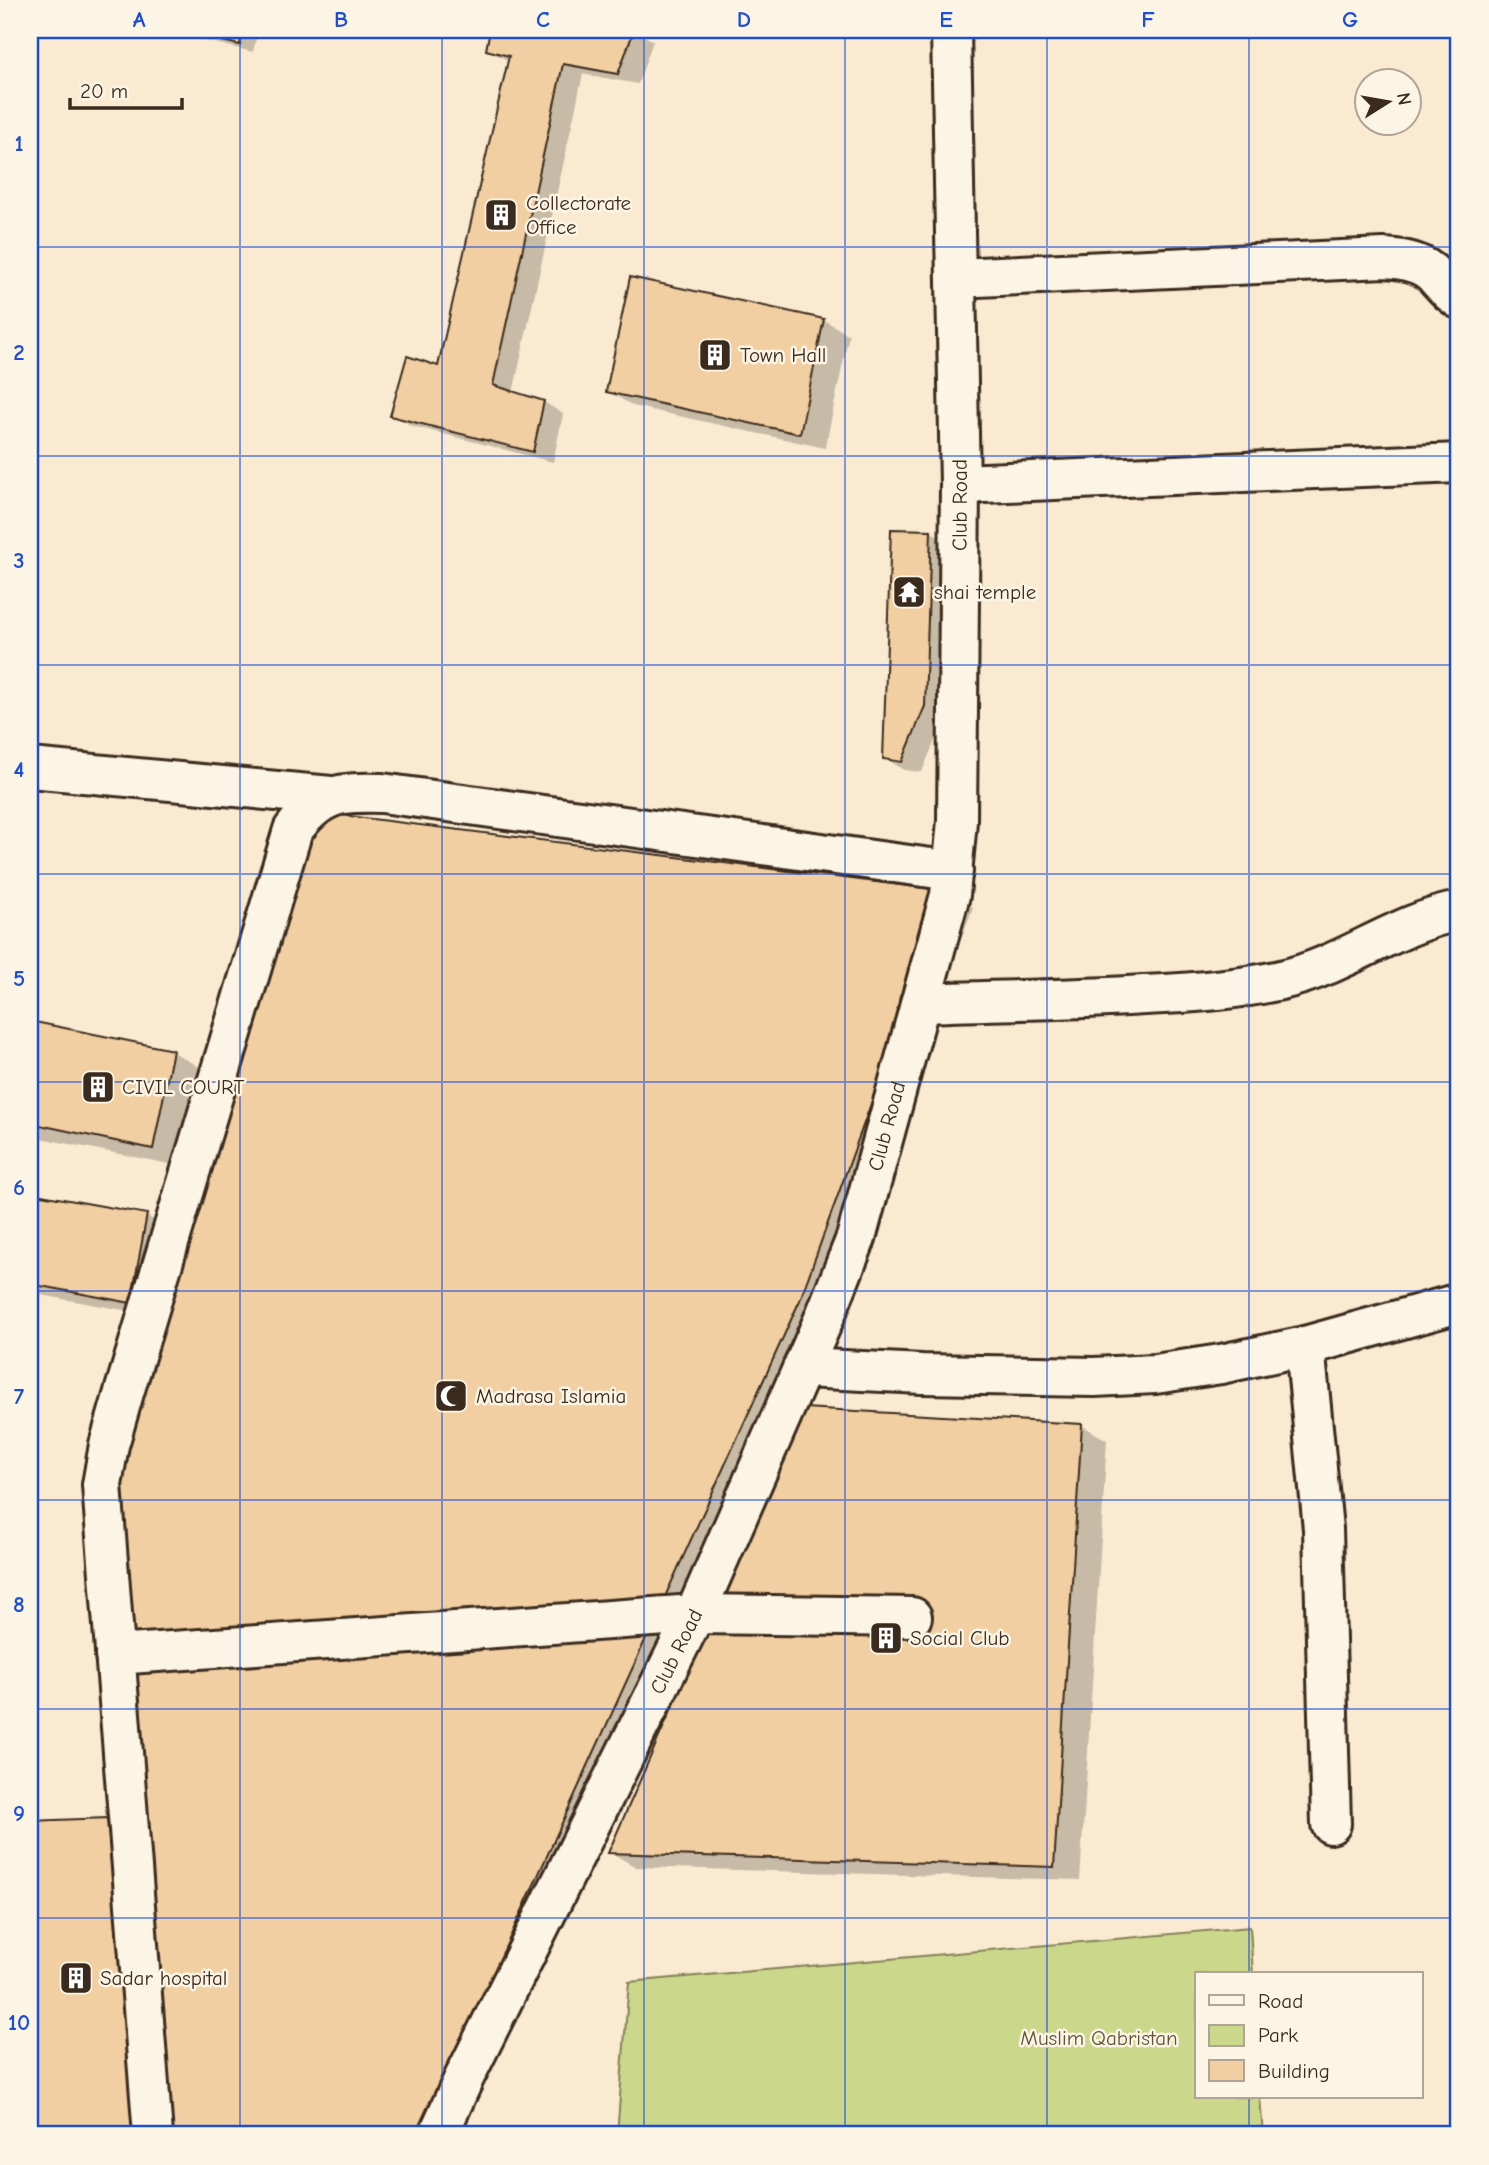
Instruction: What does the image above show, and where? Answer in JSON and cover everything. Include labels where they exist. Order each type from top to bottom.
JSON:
[{"type":"street","name":"Club Road","points":[[438,2135],[695,1614],[804,1368],[856,1238],[950,895],[957,821],[960,484],[951,30]]},
{"type":"street","points":[[956,278],[1384,258],[1408,260],[1433,273],[1447,291],[1459,299]]},
{"type":"street","points":[[960,484],[1459,463]]},
{"type":"street","points":[[30,768],[331,796],[356,792],[382,793],[953,871]]},
{"type":"street","points":[[153,2135],[102,1485],[109,1445],[293,830],[308,810],[331,796]]},
{"type":"street","points":[[920,1003],[1178,993],[1283,980],[1326,965],[1399,931],[1440,915],[1459,911]]},
{"type":"street","points":[[804,1368],[922,1374],[1106,1377],[1155,1374],[1221,1364],[1305,1346],[1459,1303]]},
{"type":"street","points":[[1305,1346],[1323,1529],[1331,1824]]},
{"type":"street","points":[[115,1655],[695,1614],[912,1618]]},
{"type":"green space","name":"Muslim Qabristan","points":[[1250,1927],[1253,1972],[1195,1972],[1195,2098],[1260,2098],[1263,2135],[617,2135],[629,1982]]},
{"type":"building","points":[[173,30],[243,30],[240,45]]},
{"type":"building","name":"Collectorate Office","points":[[490,30],[634,30],[618,74],[563,64],[493,385],[544,401],[533,452],[390,416],[407,356],[438,366],[509,56],[486,50]]},
{"type":"building","name":"Town Hall","points":[[630,277],[824,319],[800,434],[606,392]]},
{"type":"building","name":"shai temple","points":[[891,529],[931,530],[925,706],[902,762],[883,759]]},
{"type":"building","name":"Madrasa Islamia","points":[[316,812],[948,891],[800,1300],[420,2135],[170,2135],[116,1491]]},
{"type":"building","name":"CIVIL COURT","points":[[30,1021],[173,1050],[153,1149],[30,1123]]},
{"type":"building","points":[[30,1193],[147,1214],[131,1303],[30,1284]]},
{"type":"building","name":"Social Club","points":[[804,1408],[1082,1424],[1054,1867],[608,1853]]},
{"type":"building","name":"Sadar hospital","points":[[107,1818],[136,2135],[30,2135],[30,1821]]},
{"type":"place","name":"Collectorate Office","points":[[501,215]]},
{"type":"place","name":"Town Hall","points":[[715,355]]},
{"type":"place","name":"shai temple","points":[[909,592]]},
{"type":"place","name":"CIVIL COURT","points":[[98,1087]]},
{"type":"place","name":"Madrasa Islamia","points":[[451,1396]]},
{"type":"place","name":"Social Club","points":[[886,1638]]},
{"type":"place","name":"Sadar hospital","points":[[76,1978]]}]
